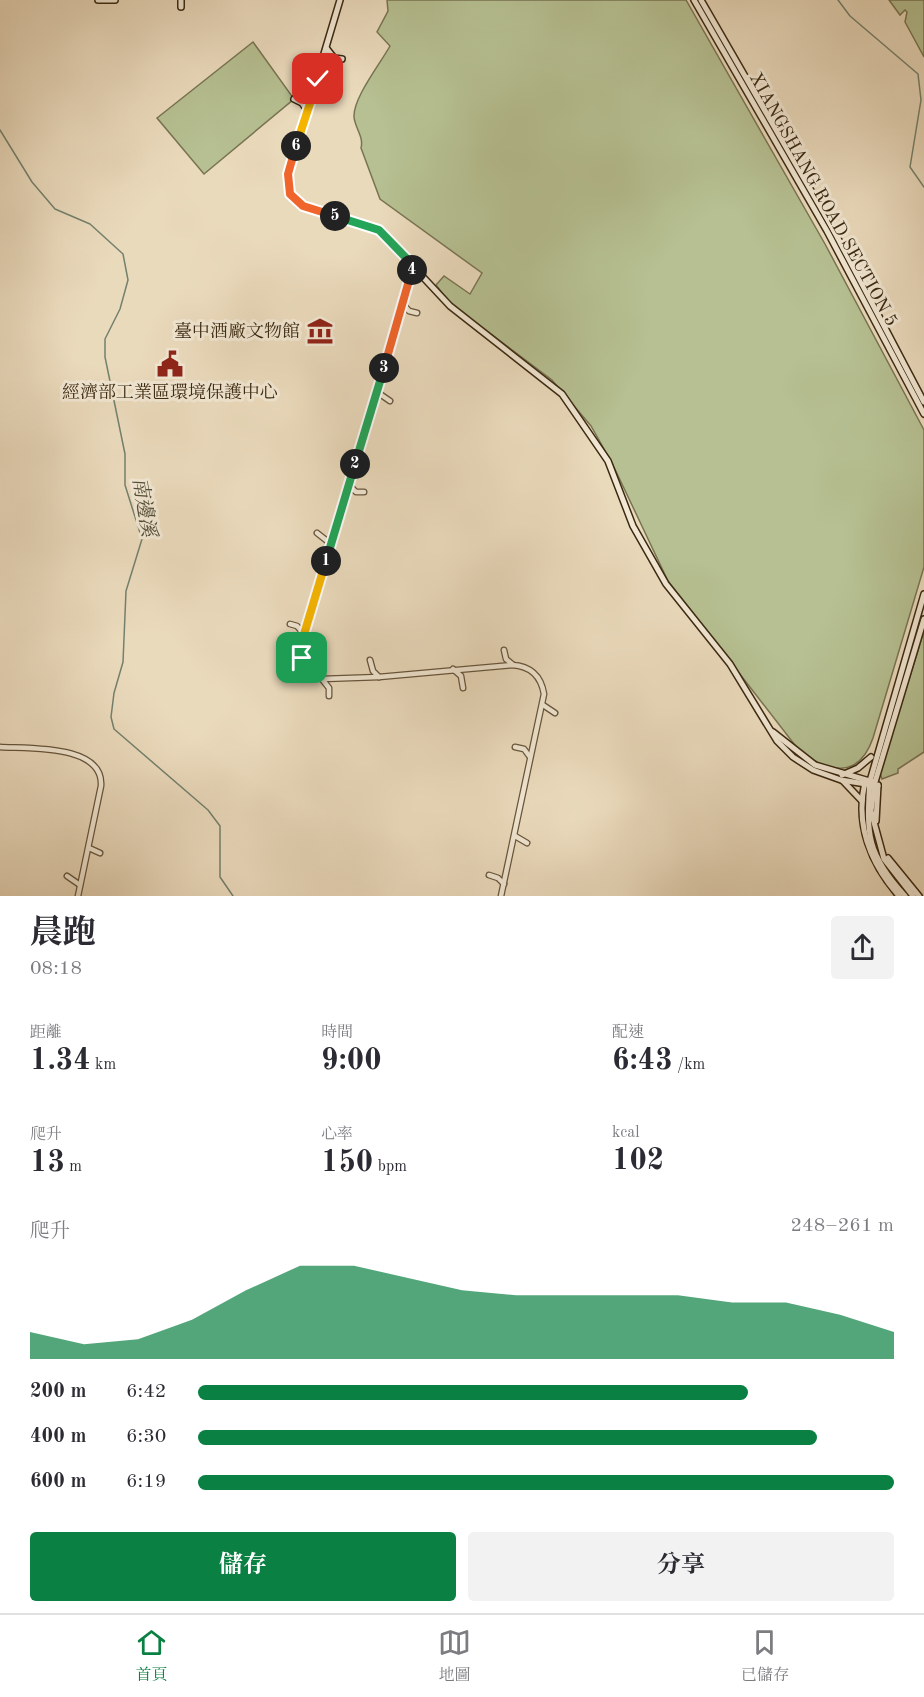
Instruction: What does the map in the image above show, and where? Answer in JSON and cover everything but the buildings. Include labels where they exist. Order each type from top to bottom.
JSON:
[{"type":"main road","points":[[98,0],[115,0]]},
{"type":"main road","points":[[181,0],[181,7]]},
{"type":"main road","points":[[340,0],[288,174],[289,191],[292,198],[310,209],[379,230],[450,306],[545,378],[575,410],[608,461],[633,526],[666,584],[723,654],[777,741],[801,763],[842,777],[872,783]]},
{"type":"main road","name":"XIANGSHANG ROAD SECTION 5","points":[[694,0],[827,231],[924,414]]},
{"type":"main road","name":"XIANGSHANG ROAD SECTION 5","points":[[701,0],[832,227],[924,402]]},
{"type":"main road","points":[[327,49],[332,56],[342,59]]},
{"type":"main road","points":[[294,99],[299,100],[307,110]]},
{"type":"main road","points":[[905,896],[879,862],[869,835],[867,804],[924,594]]},
{"type":"main road","points":[[899,896],[880,872],[868,846],[862,820],[862,801],[872,783],[924,619]]},
{"type":"main road","points":[[842,777],[871,757]]},
{"type":"main road","points":[[842,777],[862,801]]},
{"type":"main road","points":[[872,783],[871,811],[877,841],[892,873],[913,896]]},
{"type":"main road","points":[[872,783],[875,818],[880,840],[896,871],[919,896]]},
{"type":"street","points":[[329,696],[329,688],[322,679],[310,672],[303,663],[301,650],[413,265]]},
{"type":"street","points":[[403,304],[409,311],[417,313]]},
{"type":"street","points":[[377,392],[390,401]]},
{"type":"street","points":[[348,484],[356,492],[364,492]]},
{"type":"street","points":[[317,533],[331,544]]},
{"type":"street","points":[[290,624],[297,626],[305,635]]},
{"type":"street","points":[[501,896],[544,694],[539,678],[529,669],[508,661],[504,650]]},
{"type":"street","points":[[370,660],[373,670],[379,677]]},
{"type":"street","points":[[322,679],[379,677],[515,665]]},
{"type":"street","points":[[453,669],[461,676],[463,688]]},
{"type":"street","points":[[542,704],[555,713]]},
{"type":"street","points":[[0,747],[69,753],[84,757],[94,764],[102,781],[78,896]]},
{"type":"street","points":[[515,747],[524,749],[530,760]]},
{"type":"street","points":[[514,835],[521,842],[527,843]]},
{"type":"street","points":[[89,848],[100,853]]},
{"type":"street","points":[[489,875],[504,884]]},
{"type":"street","points":[[67,876],[80,885]]},
{"type":"green space","points":[[387,0],[686,0],[825,244],[924,430],[924,567],[873,738],[867,751],[852,766],[834,768],[812,760],[801,753],[668,581],[612,463],[591,426],[552,380],[451,304],[436,285],[444,276],[470,294],[482,273],[380,199],[361,148],[354,117],[362,91],[390,46],[377,32],[388,11]]},
{"type":"green space","points":[[889,0],[924,0],[924,57],[905,22],[907,12],[905,10],[900,15]]},
{"type":"green space","points":[[253,42],[294,99],[204,174],[157,118]]},
{"type":"green space","points":[[924,631],[924,752],[898,769],[898,773],[882,779],[880,773]]},
{"type":"waterway","points":[[838,0],[850,16],[918,74],[921,100],[910,167],[924,187]]},
{"type":"waterway","name":"南邊溪","points":[[0,130],[32,182],[55,209],[90,224],[123,254],[128,280],[120,309],[105,339],[105,357],[125,454],[125,485],[142,539],[126,591],[123,662],[114,693],[111,717],[114,729],[208,810],[220,826],[220,877],[233,896]]},
{"type":"place","name":"臺中酒廠文物館","points":[[320,331]]},
{"type":"place","name":"經濟部工業區環境保護中心","points":[[170,364]]},
{"type":"route","points":[[302,658],[302,641],[413,265],[379,230],[310,209],[292,198],[288,181],[289,171],[318,79]]}]
